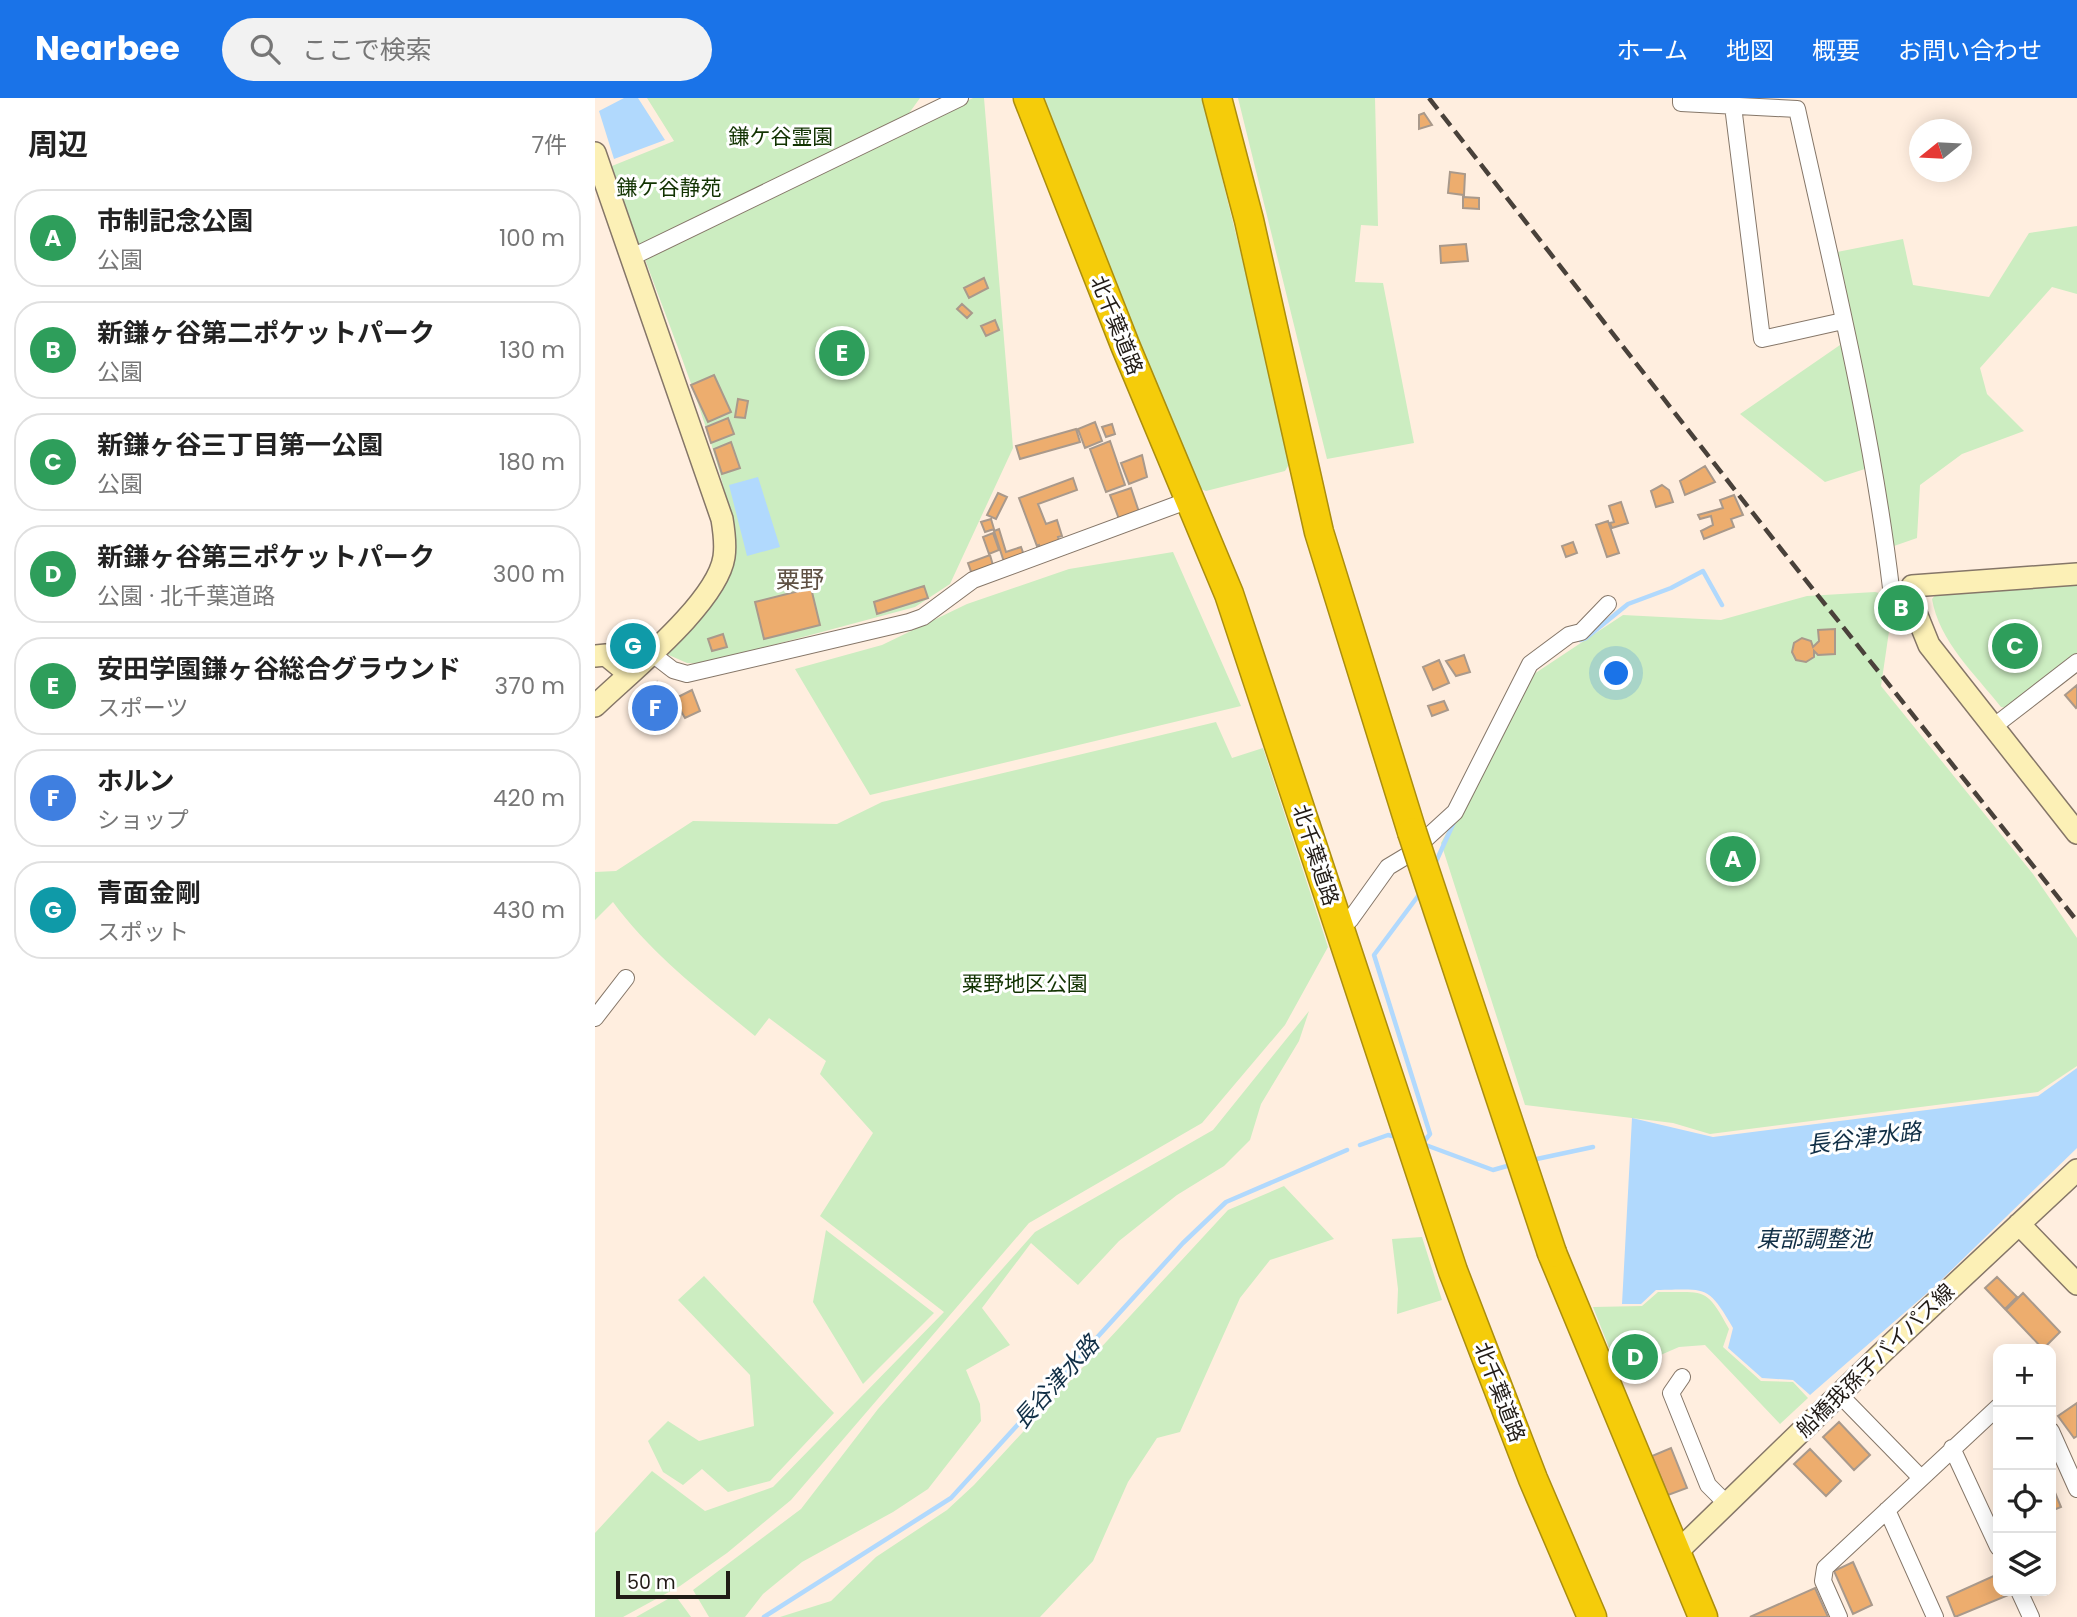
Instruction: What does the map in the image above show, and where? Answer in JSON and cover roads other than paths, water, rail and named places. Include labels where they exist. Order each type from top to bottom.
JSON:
[{"type":"highway","name":"北千葉道路","points":[[1028,98],[1120,332],[1192,499],[1229,594],[1453,1271],[1533,1479],[1592,1617]]},
{"type":"highway","points":[[1217,98],[1249,220],[1319,532],[1412,832],[1552,1253],[1703,1617]]},
{"type":"street","points":[[918,118],[930,98]]},
{"type":"street","points":[[630,258],[960,98]]},
{"type":"street","points":[[1681,98],[1681,103],[1797,109],[1843,321],[1895,588],[1914,608],[1930,645],[2077,833]]},
{"type":"street","points":[[1733,106],[1762,339],[1843,321]]},
{"type":"street","points":[[595,153],[722,519],[725,540],[724,557],[710,590],[651,653],[595,706]]},
{"type":"street","points":[[651,653],[673,670],[687,674],[909,622],[923,617],[973,580],[1192,499]]},
{"type":"street","points":[[1895,588],[2077,574]]},
{"type":"street","points":[[1350,920],[1388,867],[1408,855],[1455,812],[1530,664],[1569,635],[1581,632],[1608,604]]},
{"type":"street","points":[[595,656],[607,655],[628,673]]},
{"type":"street","points":[[1993,727],[2077,662]]},
{"type":"street","points":[[595,1018],[626,978]]},
{"type":"street","name":"船橋我孫子バイパス線","points":[[1676,1553],[1839,1394],[2077,1170]]},
{"type":"street","points":[[2019,1224],[2077,1284]]},
{"type":"street","points":[[1682,1377],[1671,1393],[1708,1486],[1726,1503]]},
{"type":"street","points":[[1839,1394],[1920,1477]]},
{"type":"street","points":[[1839,1617],[1823,1581],[1825,1568],[1993,1411]]},
{"type":"street","points":[[2056,1442],[2077,1489]]},
{"type":"street","points":[[1952,1448],[1993,1536]]},
{"type":"street","points":[[1887,1510],[1934,1617]]},
{"type":"street","points":[[2020,1596],[2031,1617]]},
{"type":"water","points":[[624,98],[638,98],[665,140],[614,159],[599,111]]},
{"type":"water","points":[[758,477],[780,547],[747,556],[729,485]]},
{"type":"water","name":"東部調整池","points":[[2077,1068],[2077,1148],[1934,1287],[1810,1395],[1793,1380],[1762,1378],[1728,1348],[1733,1328],[1717,1303],[1703,1292],[1656,1290],[1641,1304],[1622,1304],[1632,1118],[1713,1137],[2038,1096]]},
{"type":"waterway","points":[[1580,640],[1628,604],[1671,588],[1703,571],[1722,605]]},
{"type":"waterway","points":[[1434,866],[1455,820]]},
{"type":"waterway","points":[[1421,892],[1374,955],[1430,1134],[1422,1144]]},
{"type":"waterway","name":"長谷津水路","points":[[1360,1145],[1388,1135],[1397,1137]]},
{"type":"waterway","name":"長谷津水路","points":[[1423,1144],[1493,1170],[1514,1164]]},
{"type":"waterway","name":"長谷津水路","points":[[1532,1160],[1593,1147]]},
{"type":"waterway","name":"長谷津水路","points":[[764,1617],[951,1498],[1183,1243],[1226,1202],[1347,1150]]},
{"type":"railway","points":[[1429,98],[1781,549],[2077,921]]},
{"type":"place","name":"安田学園鎌ヶ谷総合グラウンド","points":[[842,353]]},
{"type":"place","name":"新鎌ヶ谷第二ポケットパーク","points":[[1901,608]]},
{"type":"place","name":"青面金剛","points":[[633,646]]},
{"type":"place","name":"新鎌ヶ谷三丁目第一公園","points":[[2015,646]]},
{"type":"place","name":"ホルン","points":[[655,708]]},
{"type":"place","name":"市制記念公園","points":[[1733,859]]},
{"type":"place","name":"新鎌ヶ谷第三ポケットパーク","points":[[1635,1357]]},
{"type":"district","name":"粟野","points":[[800,579]]},
{"type":"park label","name":"鎌ケ谷霊園","points":[[781,136]]},
{"type":"park label","name":"鎌ケ谷静苑","points":[[669,187]]},
{"type":"park label","name":"粟野地区公園","points":[[1025,983]]}]
